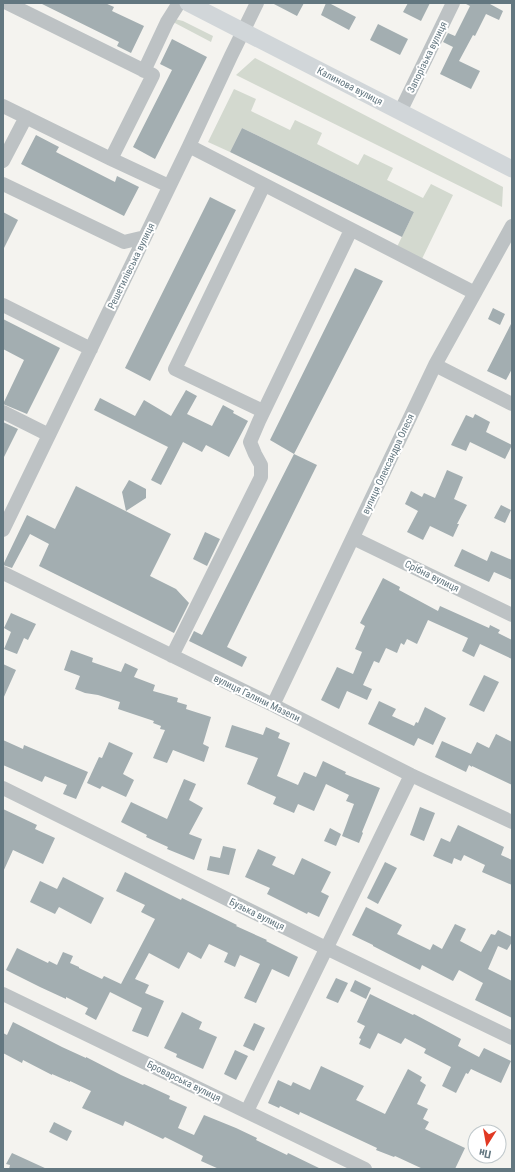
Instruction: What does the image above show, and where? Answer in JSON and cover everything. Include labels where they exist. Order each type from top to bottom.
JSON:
[{"type":"main road","name":"Калинова вулиця","points":[[188,3],[512,169]]},
{"type":"street","points":[[144,71],[178,3]]},
{"type":"street","name":"Решетилівська вулиця","points":[[3,530],[257,3]]},
{"type":"street","name":"Запорізька вулиця","points":[[400,112],[453,3]]},
{"type":"street","points":[[11,7],[153,75],[111,159]]},
{"type":"street","points":[[3,106],[169,186]]},
{"type":"street","points":[[3,161],[26,118]]},
{"type":"street","points":[[189,146],[475,293]]},
{"type":"street","points":[[3,184],[124,242],[145,237]]},
{"type":"street","points":[[264,185],[175,368],[264,411]]},
{"type":"street","name":"вулиця Олександра Олеся","points":[[273,705],[435,365],[512,226]]},
{"type":"street","points":[[172,656],[261,477],[261,465],[250,442],[351,230]]},
{"type":"street","points":[[3,305],[91,349]]},
{"type":"street","points":[[435,365],[512,404]]},
{"type":"street","points":[[3,412],[49,435]]},
{"type":"street","name":"Срібна вулиця","points":[[353,538],[512,615]]},
{"type":"street","name":"вулиця Галини Мазепи","points":[[3,574],[273,705],[411,775],[512,822]]},
{"type":"street","points":[[247,1111],[411,775]]},
{"type":"street","name":"Бузька вулиця","points":[[3,788],[326,948],[512,1038]]},
{"type":"street","name":"Броварська вулиця","points":[[3,994],[365,1169]]},
{"type":"shaded area","points":[[175,19],[183,21],[213,36],[211,42],[173,22]]},
{"type":"shaded area","points":[[255,58],[503,187],[502,207],[236,75]]},
{"type":"shaded area","points":[[234,89],[256,99],[251,111],[290,130],[295,120],[322,133],[317,144],[358,165],[364,154],[393,168],[387,180],[423,198],[431,184],[453,195],[420,263],[395,251],[414,212],[242,128],[230,152],[208,142]]},
{"type":"building","points":[[40,3],[105,3],[114,7],[112,11],[144,26],[131,53],[117,46],[119,42]]},
{"type":"building","points":[[272,3],[304,3],[297,16]]},
{"type":"building","points":[[326,3],[329,3],[356,17],[349,30],[321,15]]},
{"type":"building","points":[[408,3],[430,3],[421,21],[403,12]]},
{"type":"building","points":[[464,3],[491,3],[490,4],[503,11],[499,20],[486,14],[475,36],[473,35],[459,61],[480,71],[471,89],[440,74],[453,47],[443,42],[448,33],[455,36],[470,6]]},
{"type":"building","points":[[378,24],[408,39],[400,55],[370,40]]},
{"type":"building","points":[[172,39],[207,57],[155,159],[133,147],[172,70],[160,64]]},
{"type":"building","points":[[242,128],[414,212],[402,237],[230,152]]},
{"type":"building","points":[[36,135],[59,147],[56,152],[115,182],[117,176],[139,187],[124,216],[21,164]]},
{"type":"building","points":[[210,197],[236,210],[150,381],[125,368]]},
{"type":"building","points":[[3,212],[18,220],[3,250]]},
{"type":"building","points":[[355,268],[383,281],[294,454],[270,440]]},
{"type":"building","points":[[493,308],[505,314],[500,325],[488,319]]},
{"type":"building","points":[[3,319],[60,348],[27,414],[3,404],[24,360],[3,349]]},
{"type":"building","points":[[512,322],[512,369],[506,380],[487,371]]},
{"type":"building","points":[[186,390],[197,396],[187,414],[212,426],[223,405],[234,411],[233,413],[248,421],[229,457],[206,445],[202,452],[183,442],[161,485],[151,480],[168,447],[94,410],[100,398],[135,416],[144,400],[171,416]]},
{"type":"building","points":[[475,414],[490,422],[486,432],[512,445],[505,459],[470,442],[466,451],[451,445],[466,415],[473,418]]},
{"type":"building","points":[[3,422],[18,429],[3,459]]},
{"type":"building","points":[[294,454],[317,465],[227,647],[247,657],[242,667],[189,641],[194,631],[202,635]]},
{"type":"building","points":[[447,470],[463,477],[454,499],[467,505],[457,524],[459,524],[453,537],[430,526],[423,540],[407,532],[418,511],[405,504],[411,491],[422,497],[424,493],[435,498]]},
{"type":"building","points":[[129,480],[146,489],[146,498],[126,511],[122,492]]},
{"type":"building","points":[[76,486],[171,534],[150,576],[176,589],[189,603],[174,633],[39,566],[49,544],[30,534],[12,568],[3,565],[27,515],[55,529]]},
{"type":"building","points":[[501,505],[511,510],[505,523],[494,518]]},
{"type":"building","points":[[205,532],[220,539],[207,566],[193,559]]},
{"type":"building","points":[[462,549],[487,561],[491,551],[512,560],[512,580],[494,572],[489,582],[454,566]]},
{"type":"building","points":[[383,578],[400,587],[399,590],[438,611],[440,606],[489,628],[490,625],[500,630],[498,633],[512,640],[512,659],[480,644],[474,657],[462,651],[468,638],[428,620],[417,644],[407,639],[404,645],[401,643],[397,653],[386,648],[379,663],[374,661],[363,685],[372,689],[367,700],[347,691],[339,709],[321,700],[337,667],[353,674],[362,652],[355,649],[365,626],[360,623]]},
{"type":"building","points":[[11,613],[36,624],[28,640],[24,638],[17,654],[4,649],[11,632],[4,628]]},
{"type":"building","points":[[71,650],[93,658],[92,662],[121,672],[125,663],[138,669],[134,677],[155,685],[153,691],[178,698],[177,702],[187,705],[186,709],[211,717],[203,744],[209,747],[204,762],[173,750],[167,763],[153,758],[165,730],[160,729],[161,726],[153,723],[154,721],[118,709],[120,702],[75,689],[80,676],[64,670]]},
{"type":"building","points":[[3,664],[16,670],[3,699]]},
{"type":"building","points":[[484,675],[499,682],[484,712],[469,705]]},
{"type":"building","points":[[379,701],[396,709],[392,716],[414,726],[416,722],[418,723],[425,707],[446,718],[433,745],[418,738],[414,746],[368,724]]},
{"type":"building","points":[[232,725],[263,735],[266,727],[280,733],[278,738],[290,743],[277,776],[298,785],[304,772],[316,777],[323,761],[346,772],[345,774],[380,788],[359,843],[342,836],[354,804],[346,801],[349,795],[326,784],[314,811],[298,804],[294,813],[273,804],[276,797],[247,784],[258,758],[225,747]]},
{"type":"building","points":[[496,734],[512,742],[512,785],[472,766],[469,765],[466,772],[435,757],[442,741],[471,754],[477,742],[489,748]]},
{"type":"building","points":[[3,740],[23,749],[24,745],[88,772],[76,799],[63,794],[67,785],[45,776],[42,782],[3,765]]},
{"type":"building","points":[[109,742],[133,753],[123,774],[134,780],[126,797],[102,786],[100,789],[87,783],[99,757],[102,758]]},
{"type":"building","points":[[184,779],[196,784],[189,800],[203,808],[189,834],[202,839],[194,860],[167,849],[168,847],[146,837],[147,835],[121,822],[131,802],[167,819]]},
{"type":"building","points":[[420,807],[435,813],[424,841],[410,835]]},
{"type":"building","points":[[3,809],[37,825],[35,829],[55,838],[43,864],[13,850],[3,872]]},
{"type":"building","points":[[458,825],[504,847],[501,855],[512,860],[512,885],[482,872],[485,865],[464,855],[461,861],[454,858],[452,864],[433,856],[441,838],[450,842]]},
{"type":"building","points":[[330,828],[341,834],[336,846],[324,841]]},
{"type":"building","points":[[223,846],[236,849],[229,875],[207,870],[210,856],[220,858]]},
{"type":"building","points":[[258,849],[276,857],[272,865],[294,875],[302,858],[331,872],[321,892],[329,896],[319,917],[308,912],[307,914],[267,894],[270,888],[245,877]]},
{"type":"building","points":[[385,862],[397,868],[378,904],[367,898]]},
{"type":"building","points":[[125,872],[181,900],[182,898],[237,925],[236,926],[267,940],[266,941],[298,957],[289,977],[272,969],[256,1003],[244,998],[260,964],[240,955],[235,967],[224,962],[228,953],[209,944],[201,959],[188,952],[179,969],[149,953],[135,979],[149,985],[145,993],[164,1001],[148,1037],[132,1031],[142,1008],[110,992],[96,1020],[85,1014],[88,1008],[6,970],[17,948],[48,963],[49,961],[57,965],[63,952],[73,956],[70,963],[79,968],[102,979],[104,976],[121,984],[155,919],[141,912],[145,905],[116,891]]},
{"type":"building","points":[[63,877],[104,898],[91,924],[59,907],[55,914],[30,902],[40,881],[57,889]]},
{"type":"building","points":[[366,907],[402,925],[397,934],[430,950],[433,944],[442,949],[455,924],[466,929],[460,941],[481,952],[491,934],[495,935],[498,930],[512,937],[512,942],[507,950],[498,946],[488,969],[512,981],[512,1018],[475,1000],[483,983],[459,970],[453,981],[422,965],[420,970],[352,935]]},
{"type":"building","points":[[336,978],[348,983],[338,1003],[326,998]]},
{"type":"building","points":[[355,980],[371,988],[366,999],[350,991]]},
{"type":"building","points":[[370,994],[413,1015],[414,1014],[461,1039],[458,1046],[479,1057],[484,1048],[511,1061],[501,1083],[471,1069],[468,1074],[466,1073],[456,1093],[442,1086],[451,1067],[424,1053],[426,1049],[405,1038],[401,1044],[378,1033],[370,1049],[359,1044],[361,1039],[359,1038],[365,1026],[357,1022]]},
{"type":"building","points":[[182,1012],[202,1022],[199,1029],[217,1037],[203,1069],[176,1057],[177,1054],[164,1048]]},
{"type":"building","points":[[13,1022],[121,1075],[170,1096],[169,1099],[187,1107],[178,1128],[194,1135],[204,1115],[236,1128],[257,1138],[256,1140],[287,1155],[288,1153],[321,1169],[219,1169],[201,1161],[203,1156],[165,1137],[163,1139],[125,1121],[123,1126],[82,1108],[91,1091],[70,1081],[52,1075],[23,1060],[22,1063],[3,1053],[3,1033],[7,1035]]},
{"type":"building","points":[[254,1023],[265,1028],[254,1051],[243,1046]]},
{"type":"building","points":[[235,1050],[248,1056],[236,1080],[224,1074]]},
{"type":"building","points":[[321,1066],[364,1086],[356,1100],[385,1114],[408,1069],[422,1077],[420,1081],[426,1085],[417,1104],[428,1109],[423,1119],[429,1122],[425,1129],[465,1148],[455,1169],[423,1169],[395,1156],[394,1157],[376,1150],[377,1148],[300,1112],[299,1115],[280,1106],[279,1108],[268,1103],[278,1080],[291,1086],[293,1082],[310,1090]]},
{"type":"building","points":[[54,1122],[72,1131],[67,1141],[49,1132]]},
{"type":"building","points":[[12,1153],[47,1169],[9,1169],[10,1165],[6,1164]]}]
